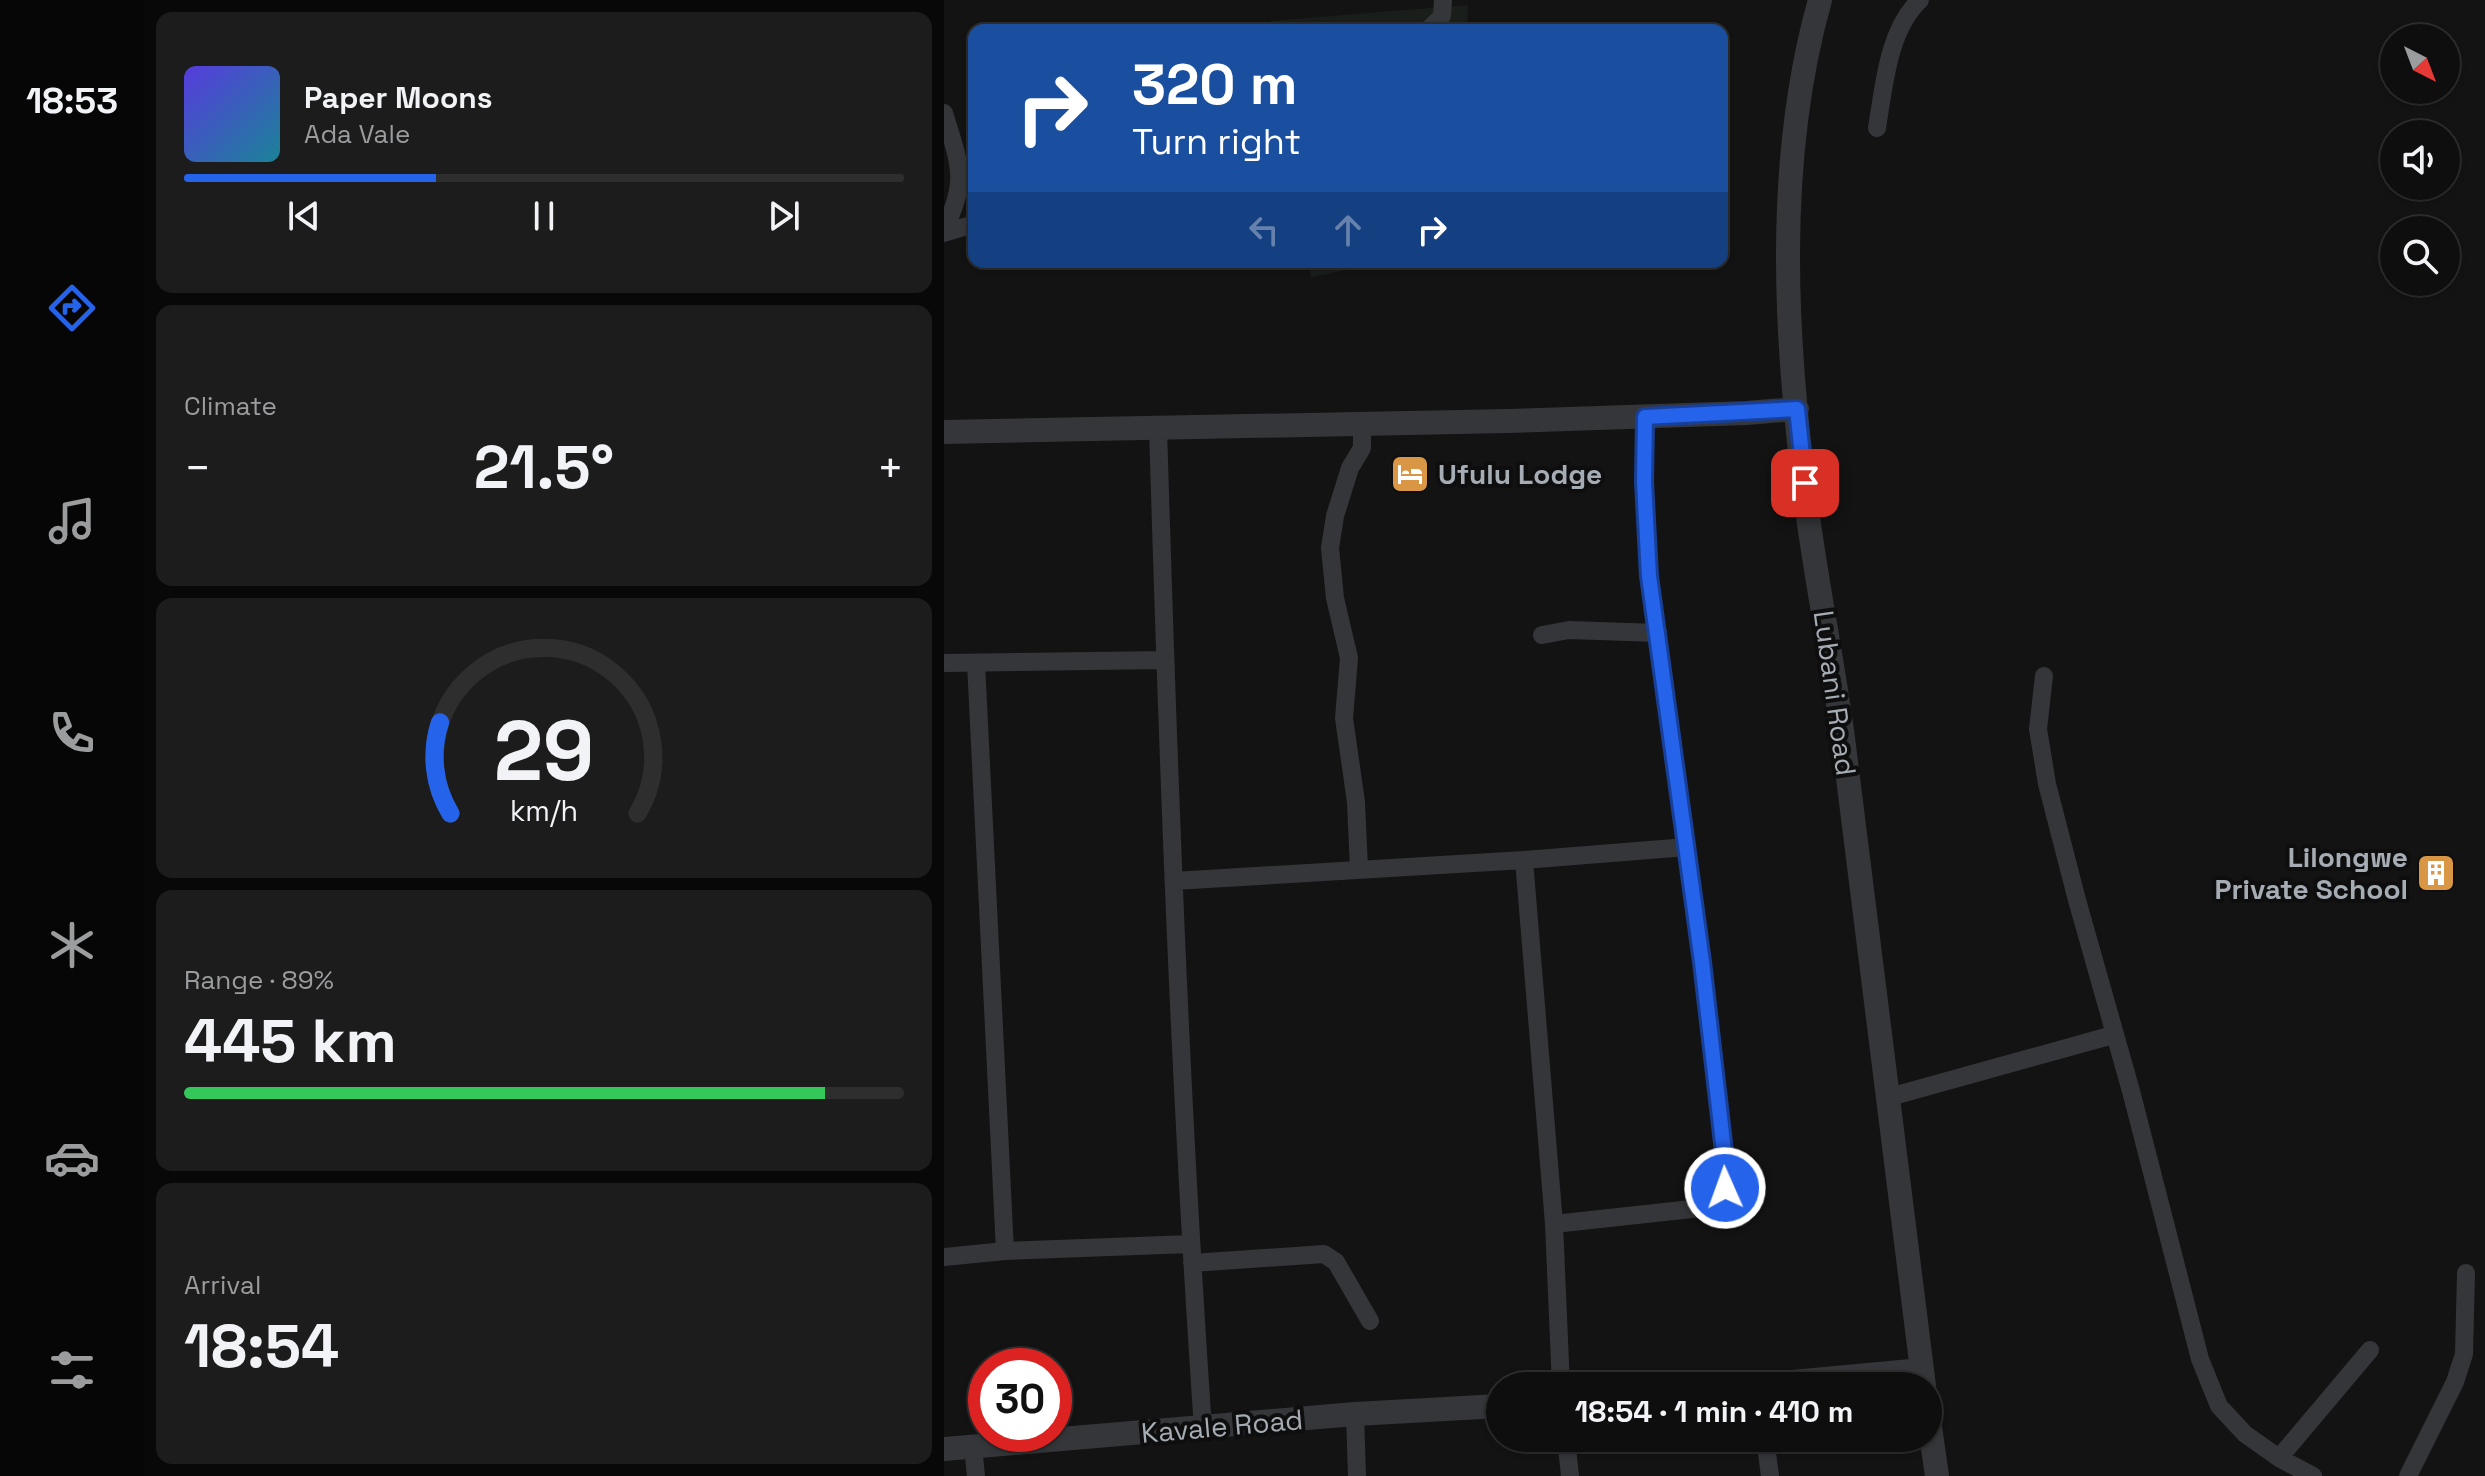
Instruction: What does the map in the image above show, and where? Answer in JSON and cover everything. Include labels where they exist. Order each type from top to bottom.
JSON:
[{"type":"street","points":[[1434,24],[1442,16],[1443,0]]},
{"type":"street","name":"Lubani Road","points":[[1820,0],[1800,92],[1790,195],[1792,336],[1797,409],[1807,508],[1843,737],[1922,1372]]},
{"type":"street","points":[[1877,128],[1898,32],[1920,0]]},
{"type":"street","points":[[944,113],[959,166],[960,188],[956,206],[944,231]]},
{"type":"street","points":[[944,231],[968,225]]},
{"type":"street","points":[[944,432],[1645,417],[1797,409]]},
{"type":"street","points":[[1554,1224],[1701,1208],[1720,1198],[1727,1177],[1687,847],[1649,576],[1644,482],[1645,417]]},
{"type":"street","points":[[1359,869],[1356,802],[1344,718],[1349,658],[1335,598],[1330,548],[1335,516],[1350,468],[1362,448],[1362,423]]},
{"type":"street","points":[[1158,428],[1174,881],[1203,1428]]},
{"type":"street","points":[[1542,635],[1569,630],[1658,633]]},
{"type":"street","points":[[944,663],[1165,660]]},
{"type":"street","points":[[976,663],[1005,1251]]},
{"type":"street","points":[[2044,676],[2038,729],[2047,784],[2200,1359],[2219,1406],[2236,1425],[2288,1467],[2313,1476]]},
{"type":"street","points":[[1174,881],[1687,847]]},
{"type":"street","points":[[1524,860],[1554,1224],[1560,1372]]},
{"type":"street","points":[[1886,1098],[2113,1035]]},
{"type":"street","points":[[944,1257],[1005,1251],[1191,1244]]},
{"type":"street","points":[[1192,1263],[1324,1254],[1336,1262],[1370,1321]]},
{"type":"street","points":[[2408,1476],[2455,1382],[2464,1354],[2466,1273]]},
{"type":"street","points":[[2288,1467],[2370,1350]]},
{"type":"street","name":"Kavale Road","points":[[1072,1439],[1355,1414],[1486,1407]]},
{"type":"street","points":[[1355,1414],[1357,1476]]},
{"type":"street","name":"Kavale Road","points":[[944,1449],[968,1447]]},
{"type":"street","points":[[974,1452],[976,1476]]},
{"type":"street","points":[[1567,1452],[1570,1476]]},
{"type":"street","points":[[1767,1452],[1770,1476]]},
{"type":"street","points":[[1934,1452],[1937,1476]]},
{"type":"shaded area","points":[[1468,5],[1467,24],[1270,24],[1270,21]]},
{"type":"shaded area","points":[[1309,268],[1357,268],[1311,277]]},
{"type":"place","name":"Ufulu Lodge","points":[[1410,474]]},
{"type":"place","name":"Lilongwe Private School","points":[[2436,873]]},
{"type":"route","points":[[1725,1188],[1727,1177],[1702,962],[1649,576],[1644,482],[1645,417],[1797,409],[1805,483]]}]
